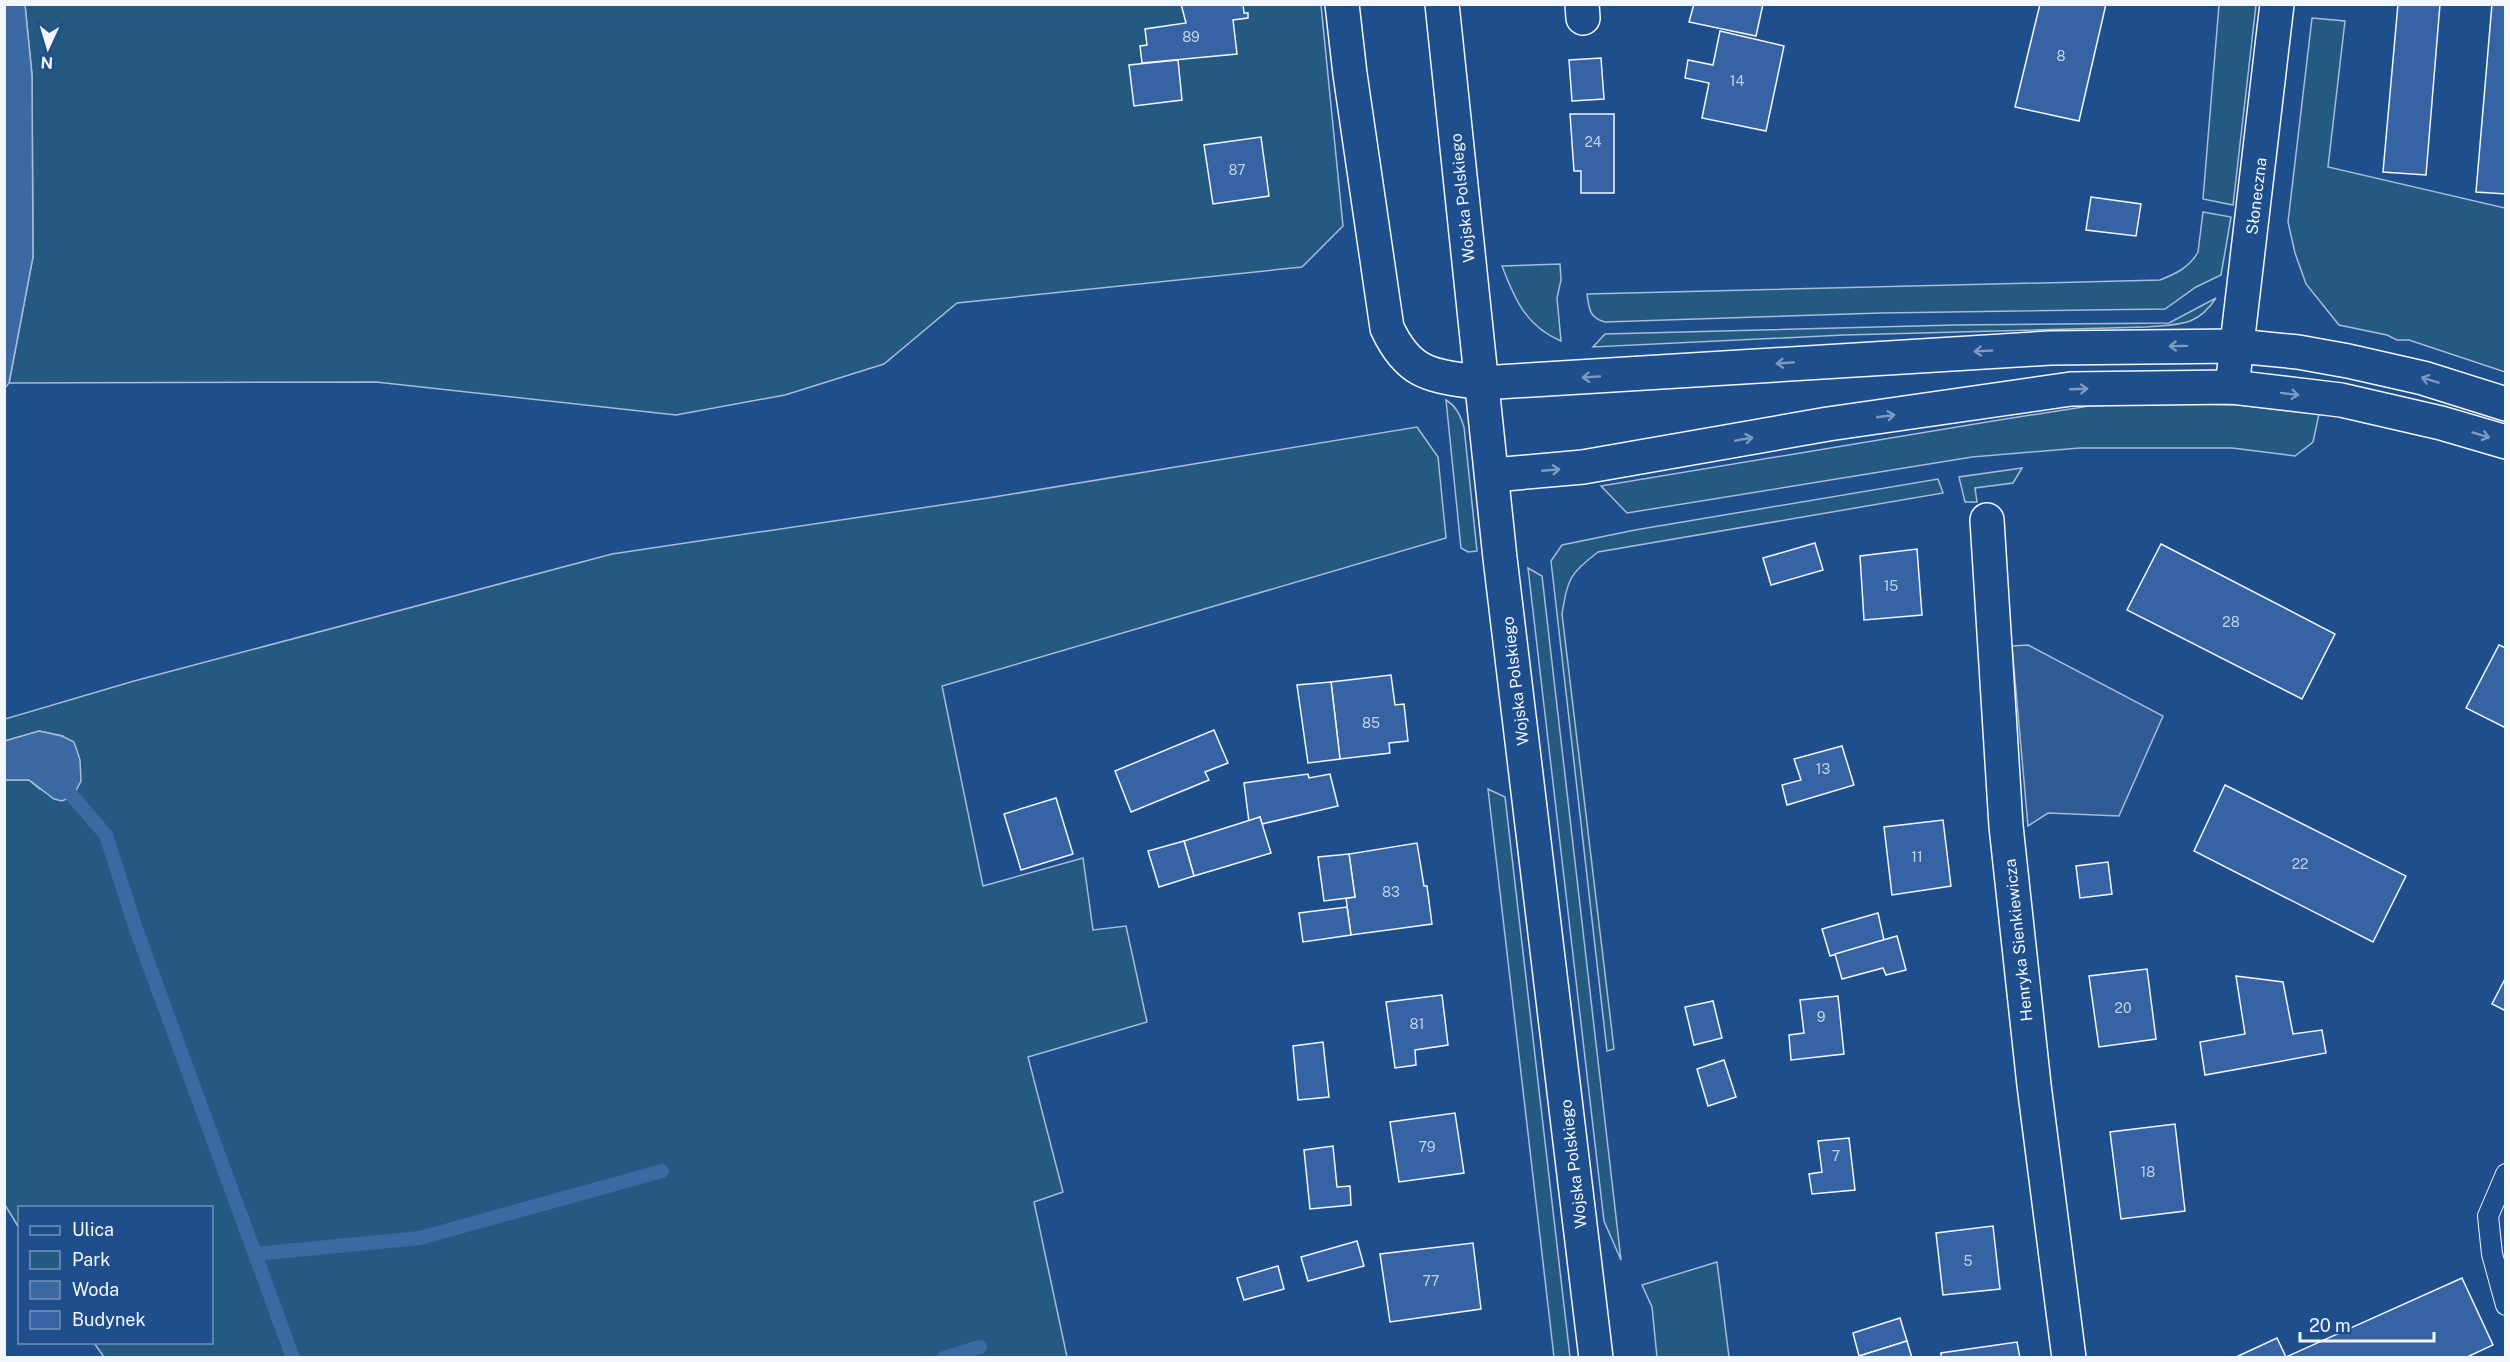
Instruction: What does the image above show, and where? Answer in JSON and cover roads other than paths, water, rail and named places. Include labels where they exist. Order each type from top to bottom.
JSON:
[{"type":"street","points":[[1342,4],[1350,74],[1388,328],[1394,341],[1416,368],[1434,375],[1481,383],[2050,348],[2236,346],[2298,352],[2348,361],[2423,378],[2505,404]]},
{"type":"street","name":"Wojska Polskiego","points":[[1442,4],[1481,383],[1524,765],[1596,1358]]},
{"type":"street","name":"Słoneczna","points":[[2232,387],[2277,4]]},
{"type":"street","points":[[1493,475],[1583,467],[1828,424],[2071,389],[2232,387],[2341,400],[2441,423],[2505,442]]},
{"type":"street","name":"Henryka Sienkiewicza","points":[[1987,520],[2006,826],[2034,1086],[2069,1358]]},
{"type":"lane","points":[[2505,1174],[2488,1216],[2492,1254],[2505,1305]]},
{"type":"water","points":[[5,4],[25,5],[32,75],[33,257],[9,383],[5,388]]},
{"type":"water","points":[[39,731],[62,736],[74,742],[80,760],[81,781],[73,796],[62,801],[54,799],[29,780],[5,780],[5,741]]},
{"type":"waterway","points":[[62,784],[106,835],[136,929],[293,1358]]},
{"type":"waterway","points":[[255,1254],[420,1238],[662,1171]]},
{"type":"waterway","points":[[944,1358],[980,1347]]}]
